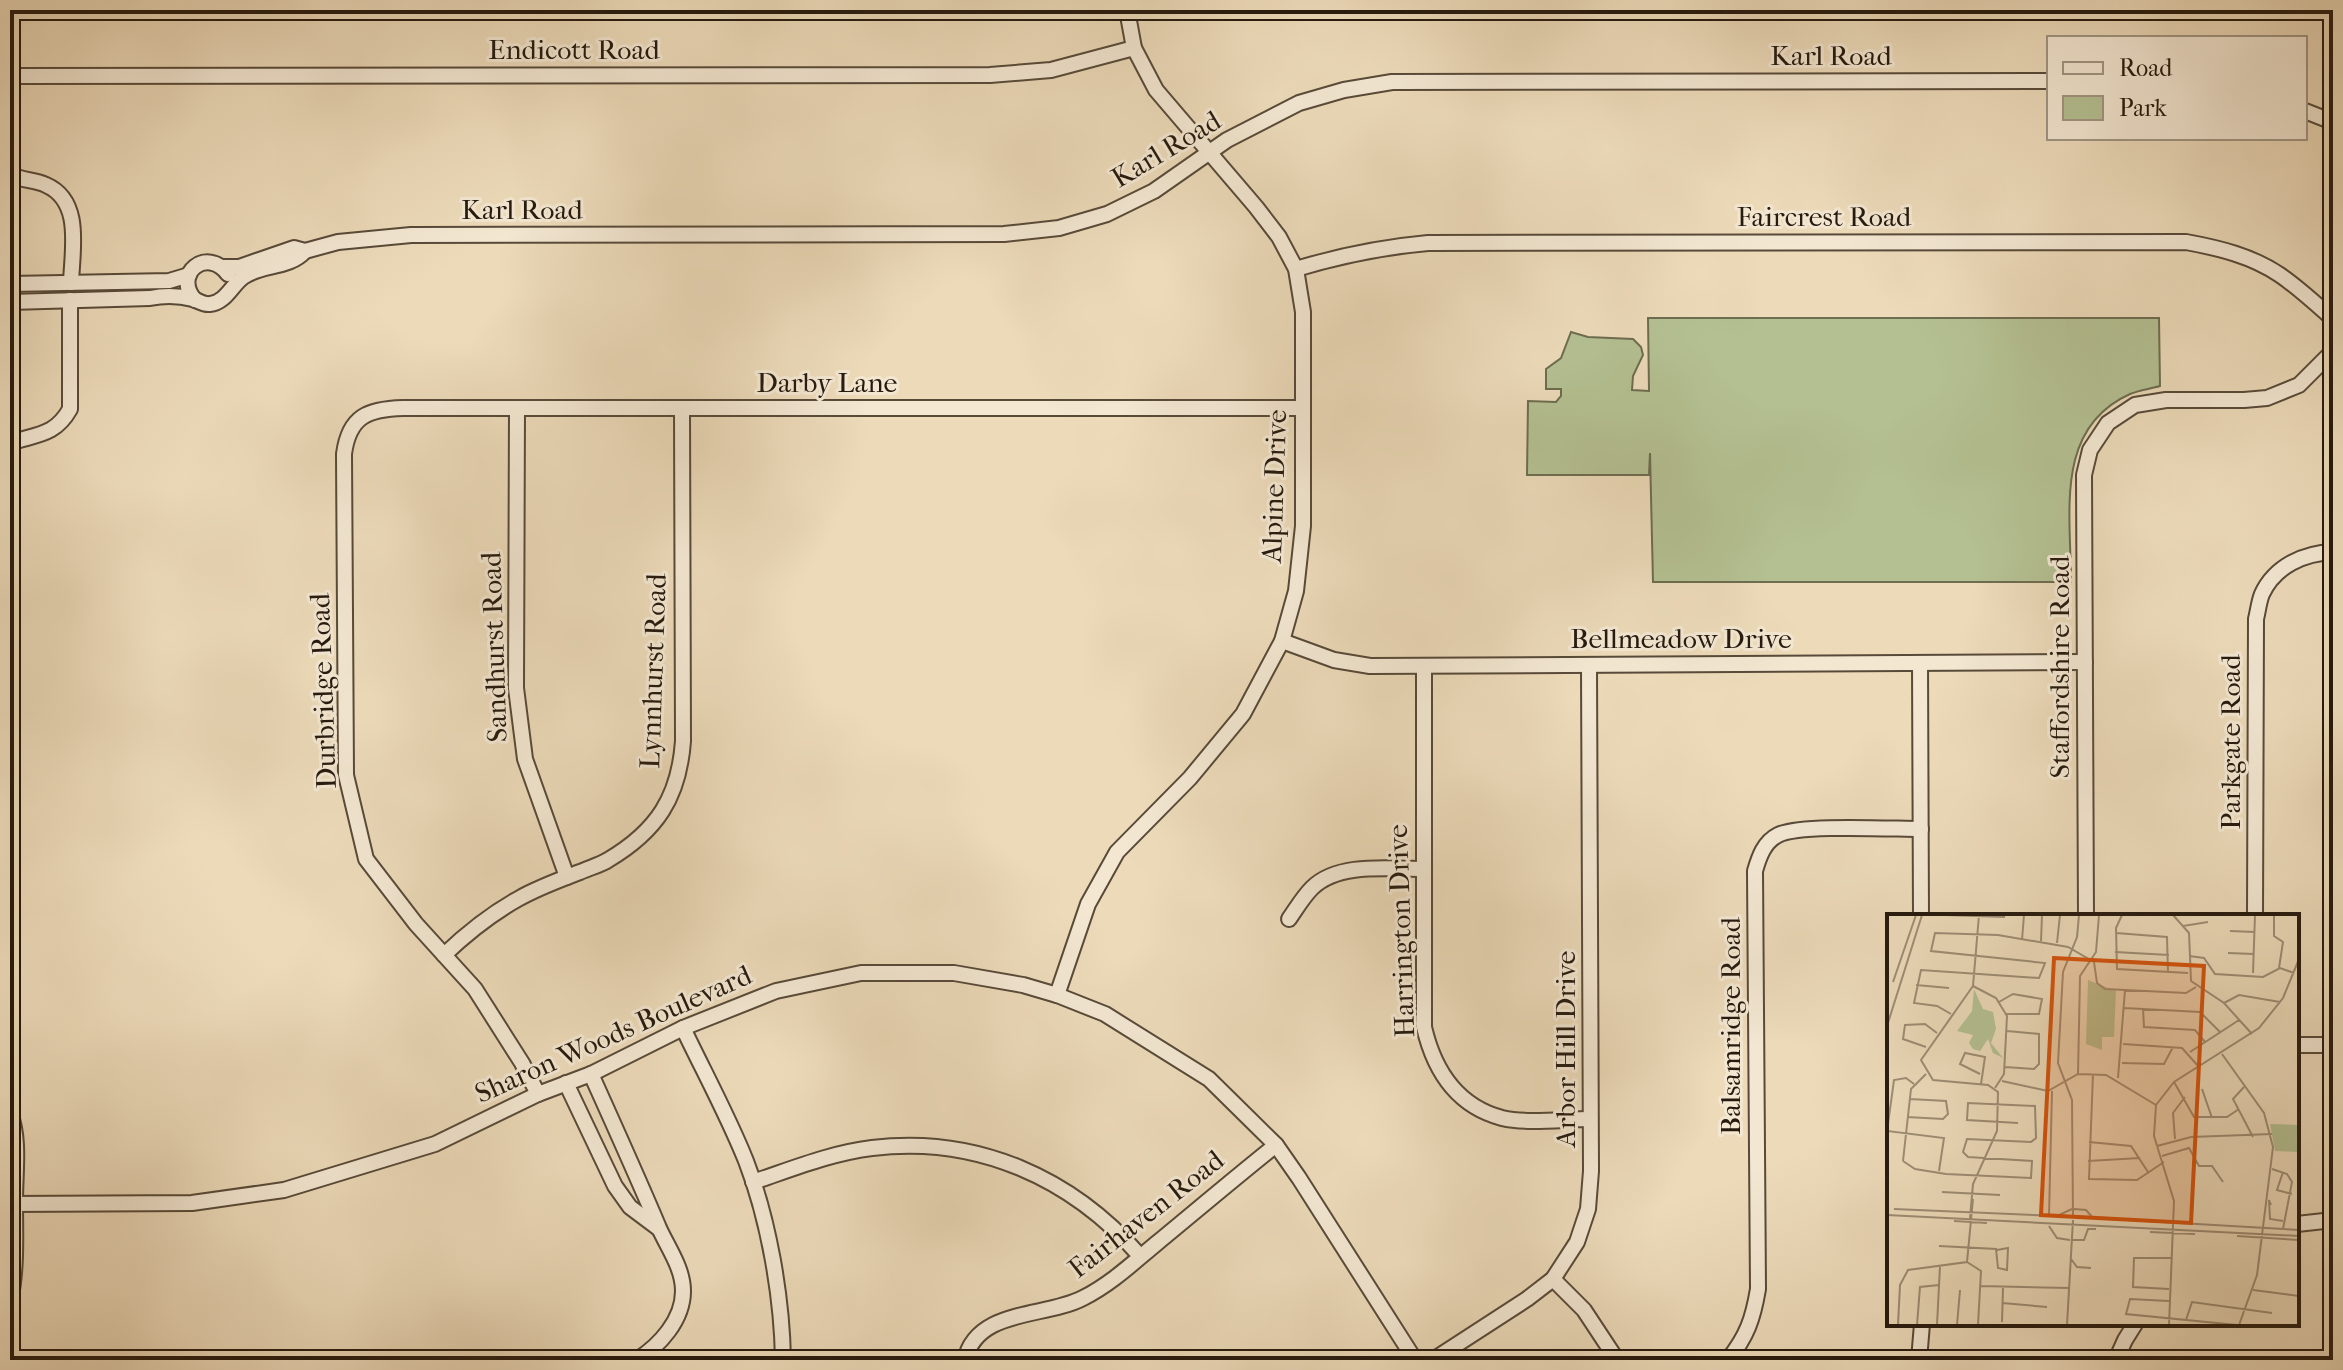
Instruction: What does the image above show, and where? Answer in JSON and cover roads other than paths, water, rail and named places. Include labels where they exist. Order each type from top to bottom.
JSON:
[{"type":"street","name":"Alpine Drive","points":[[1057,995],[1088,904],[1117,852],[1190,778],[1243,714],[1282,641],[1296,591],[1303,526],[1302,299],[1296,269],[1279,237],[1156,90],[1134,48],[1127,10]]},
{"type":"street","name":"Endicott Road","points":[[10,76],[990,75],[1051,70],[1134,48]]},
{"type":"street","name":"Karl Road","points":[[222,267],[239,267],[294,248],[305,251],[338,242],[411,235],[1004,234],[1059,228],[1107,214],[1154,191],[1227,140],[1299,103],[1344,90],[1392,82],[2047,81]]},
{"type":"street","points":[[2307,112],[2333,122]]},
{"type":"street","points":[[10,174],[57,190],[67,203],[72,220],[71,283]]},
{"type":"street","name":"Faircrest Road","points":[[1296,269],[1394,246],[1428,243],[2186,242],[2254,260],[2280,275],[2333,319]]},
{"type":"street","name":"Karl Road","points":[[229,290],[245,275],[298,259],[305,251]]},
{"type":"street","points":[[10,284],[169,281],[189,275],[205,262],[222,267],[229,276],[229,290],[215,304],[169,294],[150,298],[10,302]]},
{"type":"street","points":[[189,275],[188,288],[195,300]]},
{"type":"street","points":[[10,443],[55,428],[64,421],[70,409],[70,300]]},
{"type":"street","name":"Staffordshire Road","points":[[2086,914],[2084,475],[2090,450],[2108,423],[2135,405],[2166,400],[2267,398],[2299,385],[2333,351]]},
{"type":"street","name":"Sandhurst Road","points":[[517,408],[516,688],[525,759],[567,877]]},
{"type":"street","name":"Lynnhurst Road","points":[[444,955],[464,936],[517,899],[607,861],[647,832],[664,811],[681,766],[683,741],[682,408]]},
{"type":"street","name":"Darby Lane","points":[[355,422],[367,413],[382,409],[1303,408]]},
{"type":"street","name":"Durbridge Road","points":[[355,422],[346,437],[344,454],[346,775],[366,859],[416,924],[475,989],[538,1094]]},
{"type":"street","name":"Parkgate Road","points":[[2255,914],[2256,619],[2262,595],[2275,573],[2300,558],[2333,552]]},
{"type":"street","name":"Bellmeadow Drive","points":[[1282,641],[1334,660],[1370,666],[2085,662]]},
{"type":"street","points":[[1920,663],[1921,914]]},
{"type":"street","name":"Arbor Hill Drive","points":[[1433,1360],[1553,1279],[1577,1242],[1588,1209],[1591,1171],[1589,665]]},
{"type":"street","name":"Harrington Drive","points":[[1424,666],[1424,1027],[1429,1049],[1455,1093],[1473,1106],[1502,1118],[1590,1119]]},
{"type":"street","name":"Balsamridge Road","points":[[1728,1360],[1741,1344],[1753,1319],[1758,1289],[1755,871],[1762,850],[1777,835],[1798,830],[1921,829]]},
{"type":"street","points":[[1289,919],[1313,886],[1338,874],[1365,870],[1423,869]]},
{"type":"street","name":"Sharon Woods Boulevard","points":[[12,1204],[192,1203],[284,1190],[435,1144],[538,1094],[591,1074],[683,1028],[776,991],[861,973],[954,973],[1023,985],[1105,1014],[1209,1079],[1276,1145],[1415,1360]]},
{"type":"street","points":[[683,1028],[745,1159],[764,1215],[783,1327],[783,1360]]},
{"type":"street","points":[[2299,1045],[2333,1045]]},
{"type":"street","points":[[591,1074],[677,1262],[683,1290],[678,1319],[650,1351],[637,1360]]},
{"type":"street","points":[[566,1083],[615,1186],[630,1207],[661,1231]]},
{"type":"street","points":[[10,1113],[16,1147],[12,1204],[15,1266],[10,1301]]},
{"type":"street","name":"Fairhaven Road","points":[[965,1360],[968,1350],[982,1331],[996,1322],[1041,1313],[1083,1299],[1121,1273],[1276,1145]]},
{"type":"street","points":[[753,1182],[805,1164],[870,1148],[935,1147],[991,1157],[1033,1173],[1080,1199],[1117,1230],[1140,1256]]},
{"type":"street","points":[[2299,1224],[2333,1220]]},
{"type":"street","points":[[1553,1279],[1584,1310],[1617,1360]]},
{"type":"street","points":[[1919,1360],[1922,1326]]},
{"type":"street","points":[[2116,1360],[2134,1326]]}]
